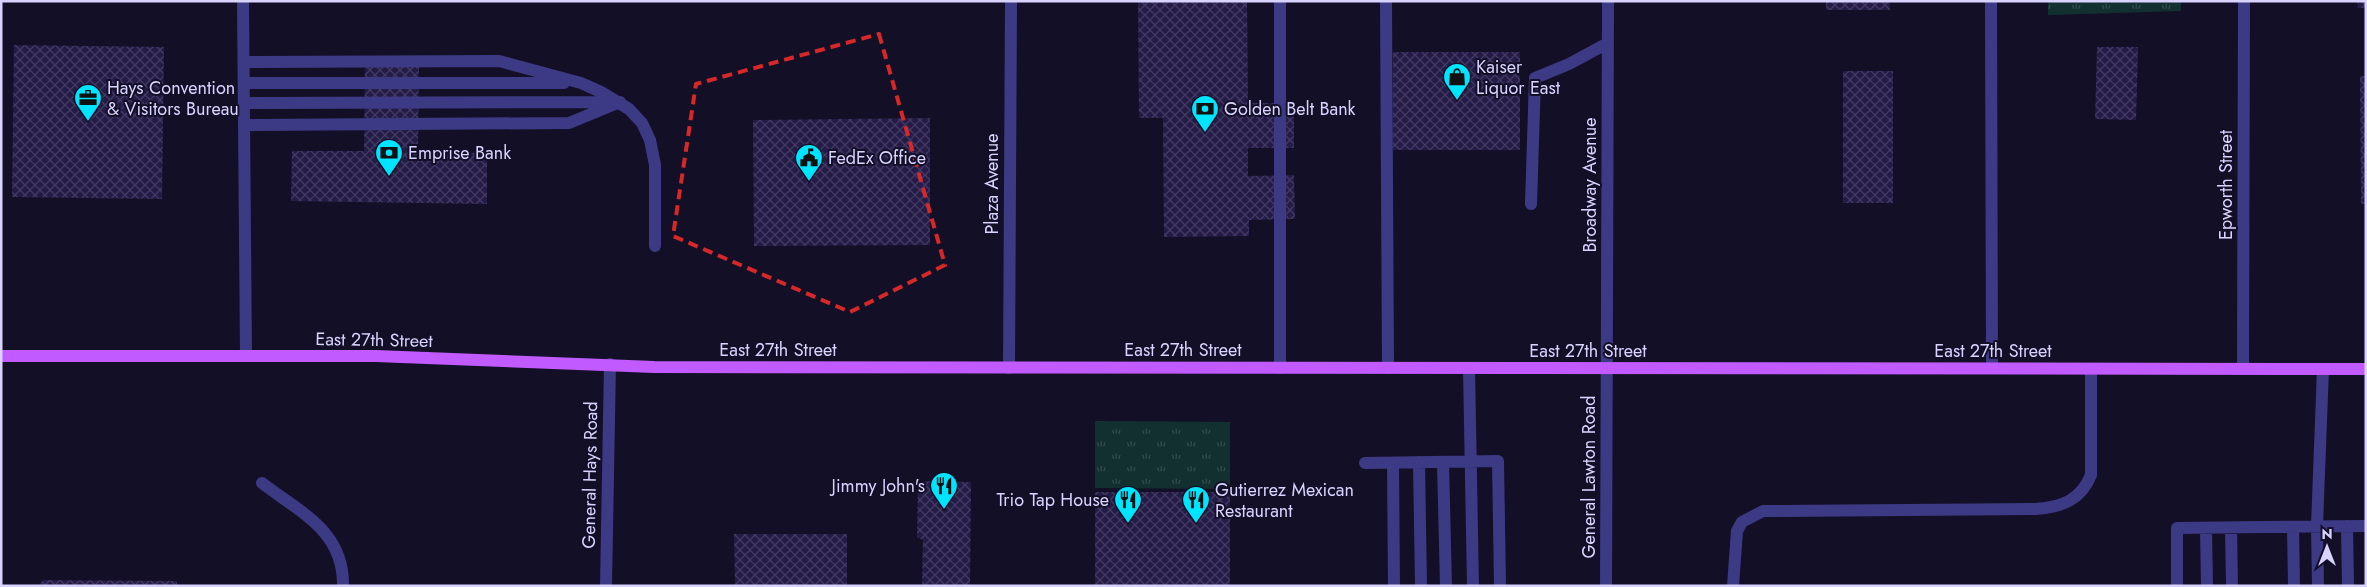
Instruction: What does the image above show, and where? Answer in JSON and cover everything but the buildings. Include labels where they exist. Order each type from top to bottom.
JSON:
[{"type":"main road","name":"East 27th Street","points":[[1,356],[376,356],[654,367],[2366,369]]},
{"type":"street","points":[[243,1],[246,356]]},
{"type":"street","name":"Plaza Avenue","points":[[1009,368],[1010,1]]},
{"type":"street","points":[[1280,1],[1280,368]]},
{"type":"street","points":[[1386,1],[1388,368]]},
{"type":"street","name":"Broadway Avenue","points":[[1607,368],[1608,1]]},
{"type":"street","points":[[1991,1],[1992,368]]},
{"type":"street","name":"Epworth Street","points":[[2243,369],[2244,1]]},
{"type":"street","points":[[1531,204],[1535,78],[1569,64],[1608,43]]},
{"type":"street","points":[[244,62],[499,61],[581,83],[620,102],[642,123],[651,146],[655,165],[655,246]]},
{"type":"street","points":[[244,83],[581,83]]},
{"type":"street","points":[[244,103],[620,102]]},
{"type":"street","points":[[244,124],[569,123],[620,102]]},
{"type":"street","name":"General Hays Road","points":[[606,586],[610,364]]},
{"type":"street","points":[[1469,368],[1473,586]]},
{"type":"street","name":"General Lawton Road","points":[[1606,586],[1607,368]]},
{"type":"street","points":[[1733,586],[1736,531],[1742,522],[1763,511],[2036,509],[2055,507],[2072,500],[2083,490],[2091,475],[2091,369]]},
{"type":"street","points":[[2318,586],[2317,526],[2323,369]]},
{"type":"street","points":[[1364,463],[1498,461],[1500,586]]},
{"type":"street","points":[[1393,462],[1394,586]]},
{"type":"street","points":[[1419,462],[1420,586]]},
{"type":"street","points":[[1443,462],[1446,586]]},
{"type":"street","points":[[262,483],[332,540],[342,560],[343,586]]},
{"type":"street","points":[[2347,526],[2348,586]]},
{"type":"street","points":[[2177,586],[2176,528],[2366,526]]},
{"type":"street","points":[[2293,527],[2294,586]]},
{"type":"street","points":[[2206,528],[2207,586]]},
{"type":"street","points":[[2231,528],[2232,586]]},
{"type":"highlighted area","points":[[879,34],[945,265],[850,312],[673,236],[696,84]]},
{"type":"green space","points":[[2048,1],[2181,1],[2181,11],[2048,15]]},
{"type":"green space","points":[[1095,421],[1230,422],[1230,489],[1095,488]]},
{"type":"place","name":"Kaiser Liquor East","points":[[1457,101]]},
{"type":"place","name":"Hays Convention & Visitors Bureau","points":[[88,122]]},
{"type":"place","name":"Golden Belt Bank","points":[[1205,133]]},
{"type":"place","name":"Emprise Bank","points":[[389,177]]},
{"type":"place","name":"FedEx Office","points":[[809,182]]},
{"type":"place","name":"Jimmy John's","points":[[944,510]]},
{"type":"place","name":"Trio Tap House","points":[[1128,524]]},
{"type":"place","name":"Gutierrez Mexican Restaurant","points":[[1196,524]]}]
